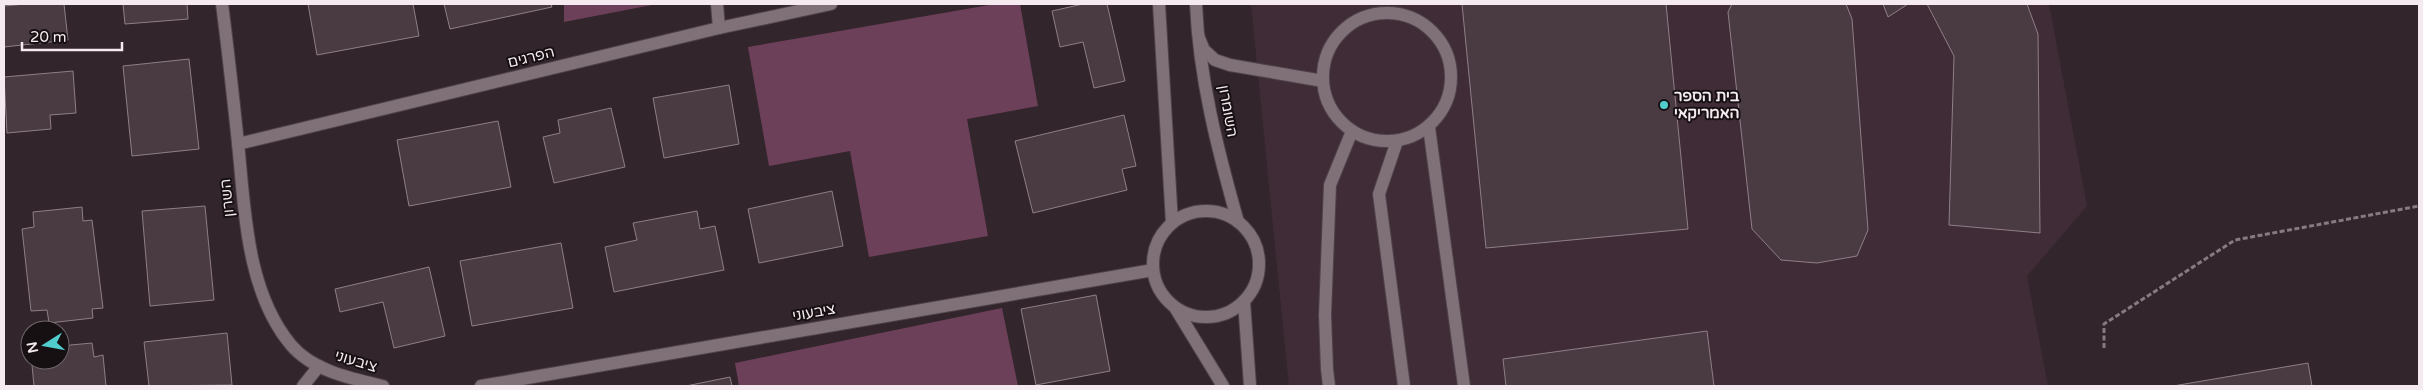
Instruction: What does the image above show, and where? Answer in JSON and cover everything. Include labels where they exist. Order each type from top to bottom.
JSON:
[{"type":"street","name":"השרון","points":[[222,4],[244,209],[252,255],[262,288],[274,317],[292,346],[319,366]]},
{"type":"street","points":[[717,4],[719,28]]},
{"type":"street","name":"הפרגים","points":[[238,144],[719,28],[831,4]]},
{"type":"street","points":[[1159,4],[1172,223]]},
{"type":"street","name":"השומרון","points":[[1196,4],[1197,35],[1219,154],[1238,222]]},
{"type":"street","points":[[1387,12],[1404,15],[1421,22],[1434,33],[1444,47],[1450,64],[1452,81],[1448,99],[1429,127],[1414,136],[1397,141],[1380,142],[1363,137],[1352,131],[1334,115],[1326,99],[1323,81],[1324,63],[1330,46],[1340,32],[1354,22],[1370,15],[1387,12]]},
{"type":"street","points":[[1197,35],[1204,50],[1215,60],[1230,66],[1323,81]]},
{"type":"street","points":[[1429,127],[1464,386]]},
{"type":"street","points":[[1329,386],[1326,369],[1325,315],[1330,185],[1352,131]]},
{"type":"street","points":[[1397,141],[1379,194],[1404,386]]},
{"type":"street","points":[[1200,211],[1227,215],[1238,222],[1248,232],[1256,247],[1260,263],[1257,280],[1244,301],[1224,315],[1207,318],[1191,316],[1176,308],[1164,298],[1157,285],[1153,270],[1153,255],[1158,240],[1172,223],[1182,216],[1200,211]]},
{"type":"street","name":"ציבעוני","points":[[481,386],[1153,270]]},
{"type":"street","points":[[1244,301],[1250,386]]},
{"type":"street","points":[[1176,308],[1223,386]]},
{"type":"street","points":[[303,386],[319,366]]},
{"type":"street","name":"ציבעוני","points":[[319,366],[355,380],[383,386]]},
{"type":"path","points":[[2104,348],[2104,324],[2234,240],[2419,206]]},
{"type":"shaded area","points":[[564,4],[657,4],[564,22]]},
{"type":"shaded area","points":[[995,4],[1020,4],[1038,106],[967,119],[988,236],[869,257],[850,151],[769,166],[748,47]]},
{"type":"shaded area","name":"בית הספר האמריקאי","points":[[1251,4],[2049,4],[2087,206],[2027,276],[2048,386],[1289,386]]},
{"type":"shaded area","points":[[1002,308],[1018,386],[739,386],[735,363]]},
{"type":"building","points":[[64,4],[68,40],[4,47],[4,6]]},
{"type":"building","points":[[123,4],[187,4],[188,19],[125,24]]},
{"type":"building","points":[[308,4],[413,4],[419,36],[317,55]]},
{"type":"building","points":[[444,4],[551,4],[552,7],[450,29]]},
{"type":"building","points":[[1083,4],[1107,4],[1125,81],[1094,88],[1083,42],[1060,47],[1052,11]]},
{"type":"building","points":[[1462,4],[1666,4],[1688,229],[1486,248]]},
{"type":"building","points":[[1732,4],[1846,4],[1852,19],[1868,230],[1857,256],[1817,263],[1781,260],[1752,229],[1728,12]]},
{"type":"building","points":[[1883,4],[1908,4],[1888,17]]},
{"type":"building","points":[[1927,4],[2027,4],[2038,34],[2040,233],[1949,225],[1954,56]]},
{"type":"building","points":[[189,59],[199,149],[132,156],[123,66]]},
{"type":"building","points":[[73,71],[76,113],[50,115],[51,129],[7,133],[4,77]]},
{"type":"building","points":[[729,85],[739,144],[664,158],[653,98]]},
{"type":"building","points":[[611,108],[625,167],[554,183],[543,137],[560,133],[558,120]]},
{"type":"building","points":[[1124,115],[1136,166],[1122,169],[1127,190],[1033,213],[1015,141]]},
{"type":"building","points":[[498,121],[511,187],[409,206],[397,140]]},
{"type":"building","points":[[832,191],[843,246],[759,263],[748,209]]},
{"type":"building","points":[[205,206],[214,300],[150,306],[142,211]]},
{"type":"building","points":[[82,207],[83,221],[92,220],[103,308],[92,309],[93,318],[70,321],[49,320],[47,310],[31,311],[22,229],[34,227],[33,212]]},
{"type":"building","points":[[697,211],[700,229],[715,226],[724,270],[614,292],[605,247],[637,240],[633,223]]},
{"type":"building","points":[[561,243],[573,308],[472,326],[460,261]]},
{"type":"building","points":[[429,267],[445,336],[394,348],[383,302],[340,312],[335,289]]},
{"type":"building","points":[[1096,295],[1110,371],[1036,385],[1021,309]]},
{"type":"building","points":[[1707,331],[1714,386],[1506,386],[1503,359]]},
{"type":"building","points":[[227,333],[232,385],[149,386],[144,342]]},
{"type":"building","points":[[92,343],[94,357],[103,355],[106,386],[34,386],[32,370],[70,370],[70,345]]},
{"type":"building","points":[[2308,363],[2312,386],[2173,386]]},
{"type":"building","points":[[730,377],[732,386],[686,386]]},
{"type":"place","name":"בית הספר האמריקאי","points":[[1664,105]]}]
